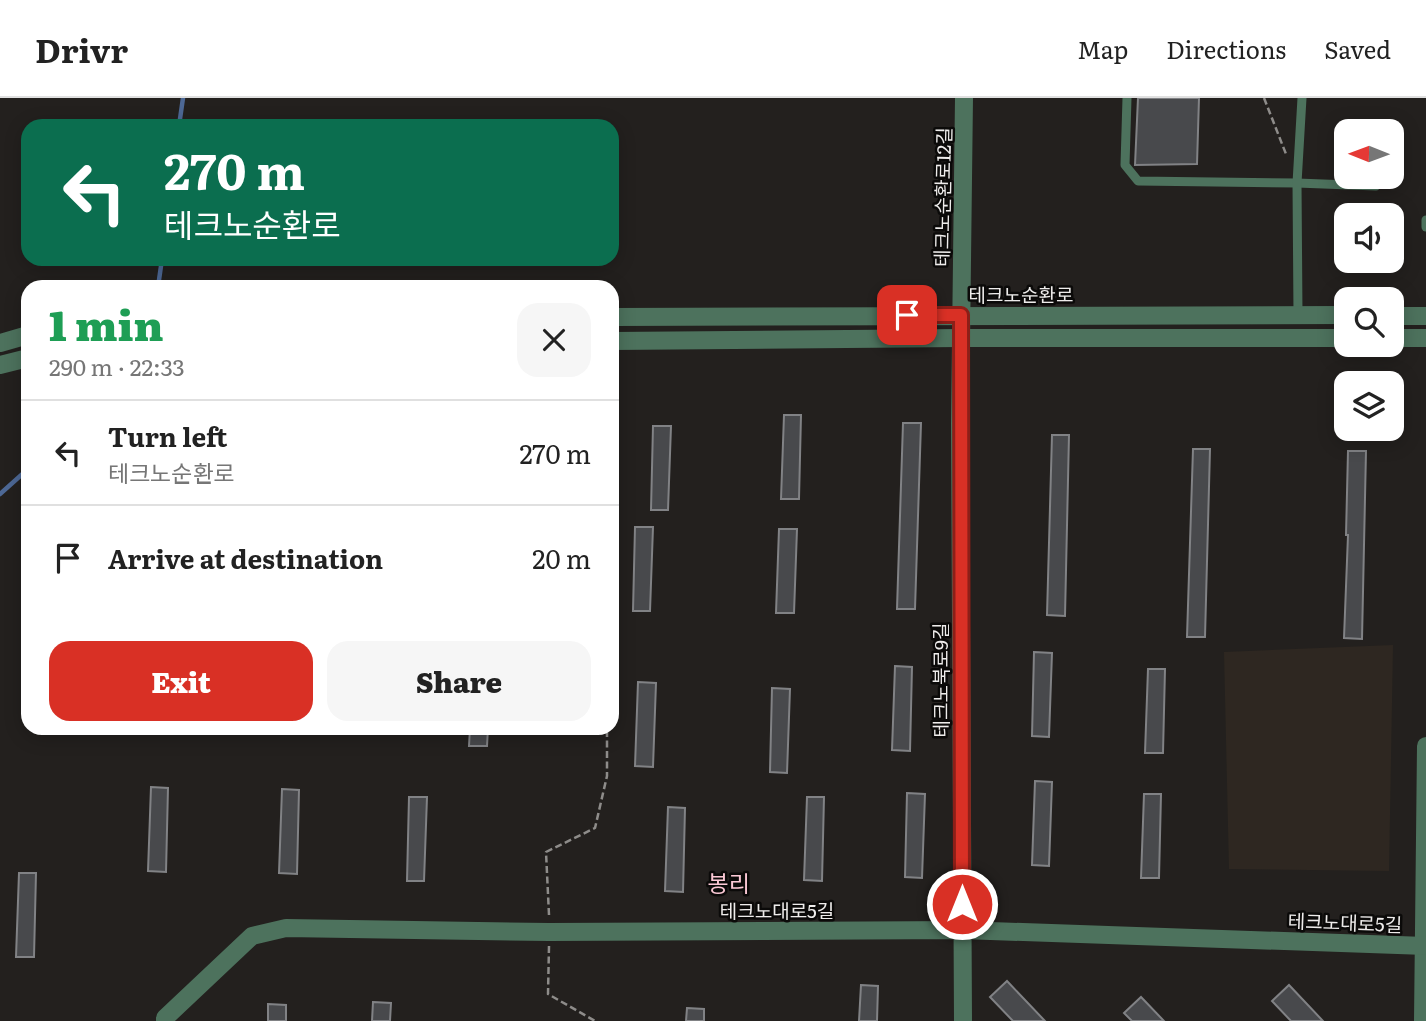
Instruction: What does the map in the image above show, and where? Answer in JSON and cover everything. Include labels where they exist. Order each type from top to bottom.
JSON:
[{"type":"street","name":"테크노순환로12길","points":[[961,338],[964,98]]},
{"type":"street","name":"테크노순환로","points":[[619,317],[1334,315]]},
{"type":"street","points":[[1404,316],[1426,316]]},
{"type":"street","points":[[0,342],[21,337]]},
{"type":"street","name":"테크노북로9길","points":[[961,338],[962,1021]]},
{"type":"street","points":[[619,341],[1334,338]]},
{"type":"street","points":[[1404,338],[1426,338]]},
{"type":"street","points":[[0,365],[21,360]]},
{"type":"street","points":[[1423,1021],[1426,746]]},
{"type":"street","name":"테크노대로5길","points":[[164,1021],[165,1017],[252,936],[286,928],[549,932],[963,930],[1425,946]]},
{"type":"lane","points":[[1127,98],[1125,166],[1138,181],[1334,184]]},
{"type":"lane","points":[[1298,314],[1297,183],[1304,99]]},
{"type":"lane","points":[[1426,220],[1426,227]]},
{"type":"path","points":[[1264,98],[1288,159]]},
{"type":"path","points":[[595,1021],[548,995],[546,852],[595,828],[607,776],[607,735]]},
{"type":"shaded area","points":[[1393,645],[1389,871],[1229,869],[1224,652]]},
{"type":"building","points":[[1138,98],[1199,98],[1197,164],[1135,165]]},
{"type":"building","points":[[784,415],[801,415],[799,499],[781,499]]},
{"type":"building","points":[[903,423],[921,423],[915,609],[897,609]]},
{"type":"building","points":[[653,426],[671,426],[668,510],[651,510]]},
{"type":"building","points":[[1052,435],[1069,435],[1065,616],[1047,615]]},
{"type":"building","points":[[1193,449],[1210,449],[1205,637],[1187,637]]},
{"type":"building","points":[[1348,451],[1366,451],[1362,639],[1344,638]]},
{"type":"building","points":[[635,527],[653,527],[650,611],[633,611]]},
{"type":"building","points":[[779,529],[797,529],[794,613],[776,613]]},
{"type":"building","points":[[1034,652],[1052,653],[1049,737],[1032,736]]},
{"type":"building","points":[[895,666],[912,667],[910,751],[892,750]]},
{"type":"building","points":[[1148,669],[1165,669],[1163,753],[1145,753]]},
{"type":"building","points":[[638,682],[656,683],[653,767],[635,766]]},
{"type":"building","points":[[772,688],[790,689],[787,773],[770,772]]},
{"type":"building","points":[[470,735],[488,735],[487,746],[469,746]]},
{"type":"building","points":[[1035,781],[1052,782],[1049,866],[1032,865]]},
{"type":"building","points":[[151,787],[168,788],[166,872],[148,871]]},
{"type":"building","points":[[282,789],[299,790],[297,874],[279,873]]},
{"type":"building","points":[[907,793],[925,794],[922,878],[905,877]]},
{"type":"building","points":[[1144,794],[1161,794],[1159,878],[1141,878]]},
{"type":"building","points":[[409,797],[427,797],[424,881],[407,881]]},
{"type":"building","points":[[807,797],[824,797],[822,881],[804,880]]},
{"type":"building","points":[[668,807],[685,808],[683,892],[665,891]]},
{"type":"building","points":[[19,873],[36,873],[34,957],[16,957]]},
{"type":"building","points":[[1007,981],[1045,1021],[1013,1021],[990,997]]},
{"type":"building","points":[[861,985],[878,986],[877,1021],[859,1021]]},
{"type":"building","points":[[1289,985],[1323,1021],[1291,1021],[1272,1001]]},
{"type":"building","points":[[1141,997],[1164,1021],[1132,1021],[1124,1013]]},
{"type":"building","points":[[373,1002],[391,1003],[390,1021],[372,1021]]},
{"type":"building","points":[[268,1004],[286,1005],[286,1021],[268,1021]]},
{"type":"building","points":[[687,1008],[704,1009],[704,1021],[686,1021]]},
{"type":"waterway","points":[[180,119],[183,98]]},
{"type":"waterway","points":[[159,280],[161,266]]},
{"type":"waterway","points":[[0,494],[21,475]]},
{"type":"district","name":"봉리","points":[[729,882]]},
{"type":"route","points":[[907,315],[961,315],[962,904]]}]
